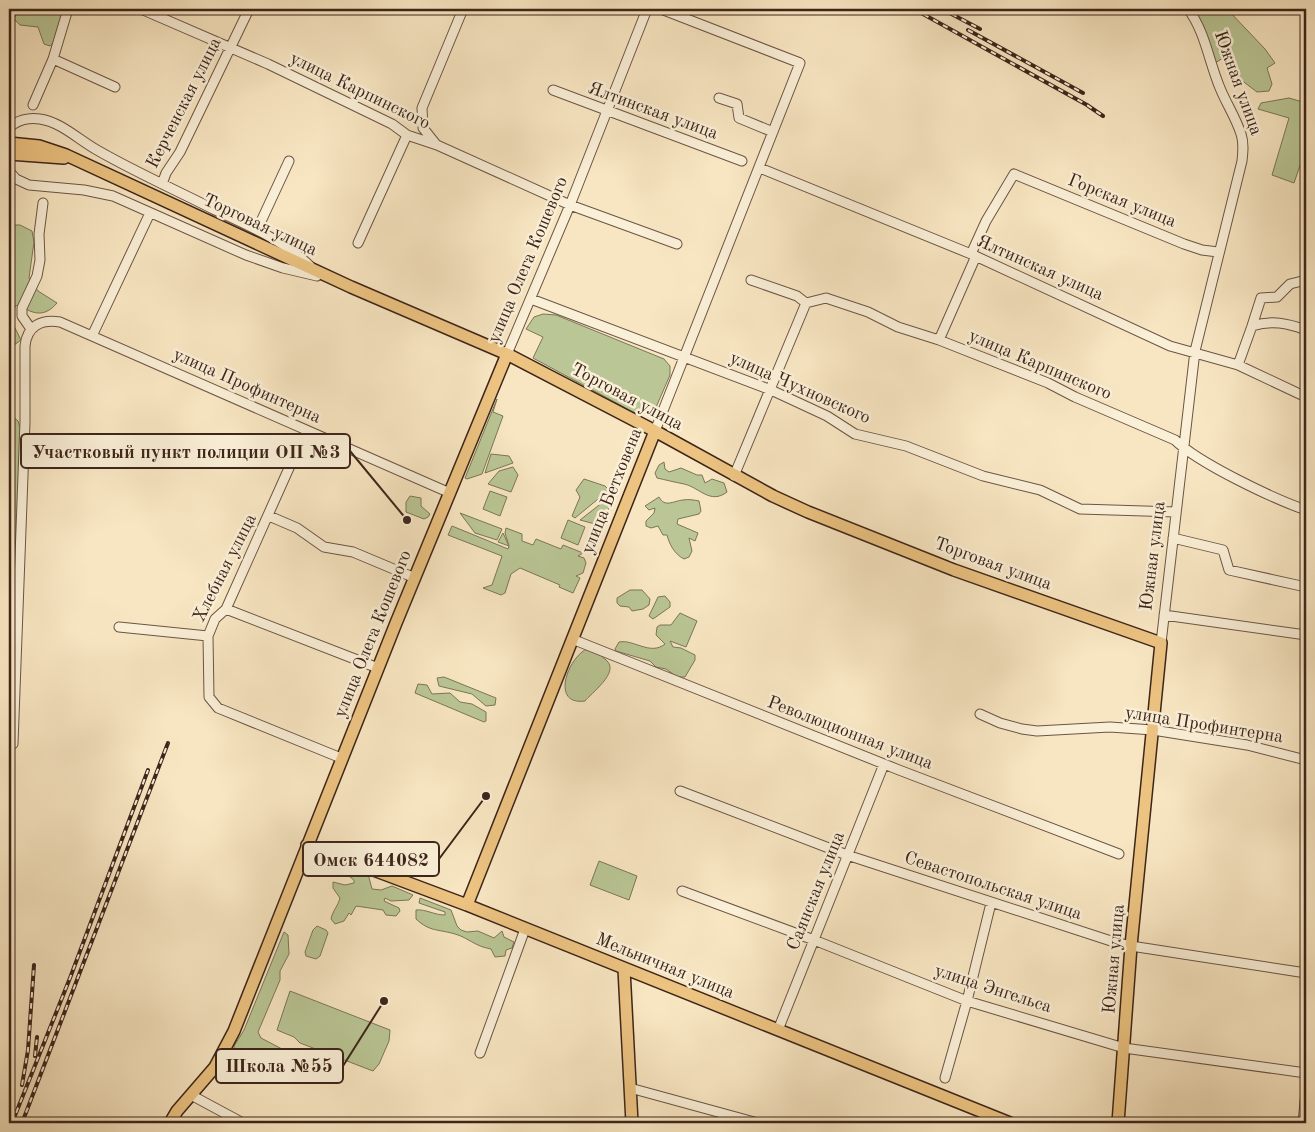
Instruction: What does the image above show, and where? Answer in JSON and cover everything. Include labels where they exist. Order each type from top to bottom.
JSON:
[{"type":"main road","name":"Торговая улица","points":[[11,148],[53,150],[343,283],[507,354],[655,431],[734,476],[808,512],[954,570],[1161,643]]},
{"type":"main road","name":"улица Олега Кошевого","points":[[170,1123],[177,1111],[214,1067],[234,1031],[341,758],[507,354]]},
{"type":"main road","name":"улица Бетховена","points":[[467,905],[655,431]]},
{"type":"main road","name":"Южная улица","points":[[1118,1123],[1131,946],[1161,643]]},
{"type":"main road","name":"Мельничная улица","points":[[307,845],[467,905],[1010,1123]]},
{"type":"main road","points":[[624,969],[632,1123]]},
{"type":"street","points":[[33,105],[53,59],[68,9]]},
{"type":"street","name":"улица Карпинского","points":[[141,9],[268,64],[392,124],[407,135],[437,145],[570,205],[677,244]]},
{"type":"street","name":"Керченская улица","points":[[162,184],[166,173],[180,152],[249,9]]},
{"type":"street","points":[[437,145],[423,128],[422,108],[463,9]]},
{"type":"street","name":"улица Олега Кошевого","points":[[507,354],[570,205],[647,9]]},
{"type":"street","name":"улица Бетховена","points":[[655,431],[800,63],[661,9]]},
{"type":"street","name":"Южная улица","points":[[1161,643],[1195,351],[1242,161],[1243,146],[1241,135],[1219,86],[1194,16],[1188,9]]},
{"type":"street","points":[[53,59],[115,87]]},
{"type":"street","name":"Ялтинская улица","points":[[553,90],[742,161]]},
{"type":"street","points":[[719,98],[737,104],[738,118],[773,132]]},
{"type":"street","points":[[9,128],[22,120],[30,118],[52,123],[95,149],[162,184],[257,230],[294,251],[313,269]]},
{"type":"street","points":[[358,243],[407,135]]},
{"type":"street","points":[[257,230],[289,161]]},
{"type":"street","name":"Ялтинская улица","points":[[760,168],[973,255],[1170,346],[1195,351],[1238,365],[1306,397]]},
{"type":"street","points":[[9,171],[16,179],[29,184],[99,192],[113,196],[266,262],[343,283]]},
{"type":"street","name":"Горская улица","points":[[973,255],[986,221],[1014,174],[1184,244],[1202,250],[1218,252]]},
{"type":"street","points":[[12,744],[25,422],[25,346],[26,338],[31,328],[22,316],[22,308],[37,276],[40,260],[43,203]]},
{"type":"street","points":[[92,336],[150,213]]},
{"type":"street","points":[[939,340],[973,255]]},
{"type":"street","points":[[734,476],[806,303],[797,296],[751,280]]},
{"type":"street","points":[[1238,365],[1261,298],[1277,297],[1290,284],[1306,280]]},
{"type":"street","name":"улица Карпинского","points":[[806,303],[826,298],[868,312],[898,327],[939,340],[1048,383],[1075,397],[1175,440],[1183,448],[1238,479],[1306,510]]},
{"type":"street","name":"улица Чухновского","points":[[531,299],[771,390],[828,416],[855,434],[906,446],[983,476],[1040,490],[1080,509],[1176,512]]},
{"type":"street","name":"улица Профинтерна","points":[[31,328],[40,322],[50,320],[60,322],[450,493]]},
{"type":"street","points":[[1252,326],[1266,322],[1286,323],[1306,330]]},
{"type":"street","name":"Хлебная улица","points":[[306,430],[226,609],[215,619],[208,636],[210,697],[218,708],[341,758]]},
{"type":"street","points":[[269,516],[298,528],[324,547],[352,552],[414,578]]},
{"type":"street","points":[[1173,538],[1223,550],[1229,570],[1306,588]]},
{"type":"street","points":[[226,609],[378,668]]},
{"type":"street","points":[[1164,615],[1306,635]]},
{"type":"street","points":[[118,627],[208,636]]},
{"type":"street","name":"Революционная улица","points":[[572,639],[884,764],[1119,854]]},
{"type":"street","name":"улица Профинтерна","points":[[980,714],[1000,723],[1037,731],[1110,727],[1153,730],[1246,746],[1306,760]]},
{"type":"street","name":"Саянская улица","points":[[778,1030],[884,764]]},
{"type":"street","name":"Севастопольская улица","points":[[680,791],[848,855],[992,903],[1131,946],[1306,973]]},
{"type":"street","name":"улица Энгельса","points":[[682,891],[814,940],[967,1001],[1124,1048],[1306,1073]]},
{"type":"street","points":[[945,1078],[992,903]]},
{"type":"street","points":[[480,1054],[525,929]]},
{"type":"street","points":[[630,1088],[758,1123]]},
{"type":"street","points":[[1303,1123],[1306,1091]]},
{"type":"street","points":[[191,1095],[244,1123]]},
{"type":"green space","points":[[19,9],[65,9],[55,41],[50,46],[44,44],[38,27],[20,25],[14,19]]},
{"type":"green space","points":[[1191,9],[1227,9],[1265,49],[1275,63],[1267,68],[1272,84],[1269,91],[1257,92],[1232,73],[1223,58],[1215,63]]},
{"type":"green space","points":[[1289,98],[1306,103],[1306,148],[1294,183],[1272,175],[1289,118],[1258,109],[1261,103]]},
{"type":"green space","points":[[9,225],[20,225],[32,231],[34,242],[29,278],[38,291],[57,303],[48,311],[39,313],[19,305],[15,306],[13,324],[21,340],[10,348],[9,373]]},
{"type":"green space","points":[[543,314],[556,315],[664,359],[670,366],[670,375],[654,412],[637,414],[533,358],[543,337],[526,329],[534,317]]},
{"type":"green space","points":[[497,399],[493,412],[503,416],[482,474],[467,479],[465,478]]},
{"type":"green space","points":[[9,413],[18,421],[22,434],[14,582],[9,600]]},
{"type":"green space","points":[[491,454],[509,456],[513,463],[485,473]]},
{"type":"green space","points":[[664,462],[665,469],[669,472],[681,468],[697,475],[702,475],[705,483],[712,479],[724,483],[727,492],[721,496],[710,496],[684,484],[657,478],[655,473],[659,465]]},
{"type":"green space","points":[[513,467],[518,475],[511,492],[488,484],[499,471]]},
{"type":"green space","points":[[584,479],[605,486],[609,490],[575,518],[572,516],[580,497],[576,490]]},
{"type":"green space","points":[[490,491],[507,497],[500,516],[483,509]]},
{"type":"green space","points":[[612,495],[615,498],[599,525],[580,520]]},
{"type":"green space","points":[[410,496],[421,498],[421,506],[430,514],[428,517],[424,519],[406,512],[406,502]]},
{"type":"green space","points":[[659,497],[667,503],[685,500],[699,501],[701,511],[699,514],[678,519],[677,524],[698,533],[695,541],[689,538],[692,551],[689,557],[684,559],[677,554],[667,535],[663,535],[658,526],[651,528],[646,526],[646,521],[654,513],[655,508],[649,510],[645,506]]},
{"type":"green space","points":[[460,513],[502,529],[497,540],[475,533]]},
{"type":"green space","points":[[568,520],[585,527],[578,545],[561,538]]},
{"type":"green space","points":[[452,526],[508,549],[506,528],[522,534],[522,541],[533,545],[536,539],[561,549],[563,545],[583,553],[578,556],[584,558],[586,563],[583,573],[576,576],[580,578],[573,593],[559,587],[560,585],[520,568],[511,574],[505,593],[501,595],[483,588],[492,585],[502,556],[448,535]]},
{"type":"green space","points":[[503,533],[509,546],[498,542]]},
{"type":"green space","points":[[630,590],[642,590],[650,599],[649,605],[643,609],[632,611],[629,607],[620,606],[617,603],[617,598]]},
{"type":"green space","points":[[665,596],[670,602],[670,607],[653,619],[649,616],[658,597]]},
{"type":"green space","points":[[680,613],[697,621],[686,647],[670,641],[673,647],[681,648],[695,655],[695,660],[685,677],[677,677],[666,669],[656,667],[650,661],[616,651],[615,649],[619,642],[648,648],[659,647],[665,644],[656,635],[657,627],[660,625],[671,625]]},
{"type":"green space","points":[[590,648],[606,660],[610,665],[610,670],[603,682],[585,701],[574,700],[567,695],[565,687],[566,678],[576,659]]},
{"type":"green space","points":[[444,677],[496,698],[495,705],[486,706],[472,694],[439,686],[437,678]]},
{"type":"green space","points":[[418,684],[427,685],[432,694],[450,693],[460,702],[472,704],[486,712],[486,721],[484,722],[415,693]]},
{"type":"green space","points":[[599,861],[637,876],[629,900],[590,885]]},
{"type":"green space","points":[[345,866],[368,874],[372,889],[381,890],[392,886],[413,895],[409,900],[391,901],[385,898],[384,901],[399,908],[400,911],[396,916],[386,915],[383,910],[356,906],[351,915],[349,913],[344,921],[335,924],[331,919],[340,898],[333,888],[333,882],[345,885],[354,883],[354,880],[342,871]]},
{"type":"green space","points":[[420,898],[451,910],[457,926],[461,930],[467,932],[478,931],[494,938],[502,931],[504,937],[514,942],[512,948],[506,950],[505,956],[495,957],[491,949],[449,932],[434,930],[426,926],[416,919],[416,910],[441,915],[445,915],[445,912],[419,903]]},
{"type":"green space","points":[[317,926],[328,933],[320,956],[316,959],[306,956],[305,952],[313,930]]},
{"type":"green space","points":[[284,932],[288,935],[289,954],[280,971],[280,980],[258,1032],[261,1038],[282,1049],[282,1055],[272,1057],[263,1050],[256,1055],[247,1051],[241,1055],[235,1055],[234,1046],[244,1030]]},
{"type":"green space","points":[[290,991],[390,1030],[389,1041],[379,1064],[373,1071],[300,1043],[294,1037],[277,1030]]},
{"type":"railway","points":[[9,14],[11,9]]},
{"type":"railway","points":[[914,9],[1087,105],[1103,116]]},
{"type":"railway","points":[[942,9],[980,29]]},
{"type":"railway","points":[[968,30],[1083,93]]},
{"type":"railway","points":[[22,1123],[168,743]]},
{"type":"railway","points":[[12,1123],[70,978],[148,770]]},
{"type":"railway","points":[[22,1085],[28,1050],[34,965]]},
{"type":"railway","points":[[35,1056],[37,1037]]},
{"type":"place","name":"Участковый пункт полиции ОП №3","points":[[407,520]]},
{"type":"place","name":"Омск 644082","points":[[486,796]]},
{"type":"place","name":"Школа №55","points":[[384,1001]]}]
